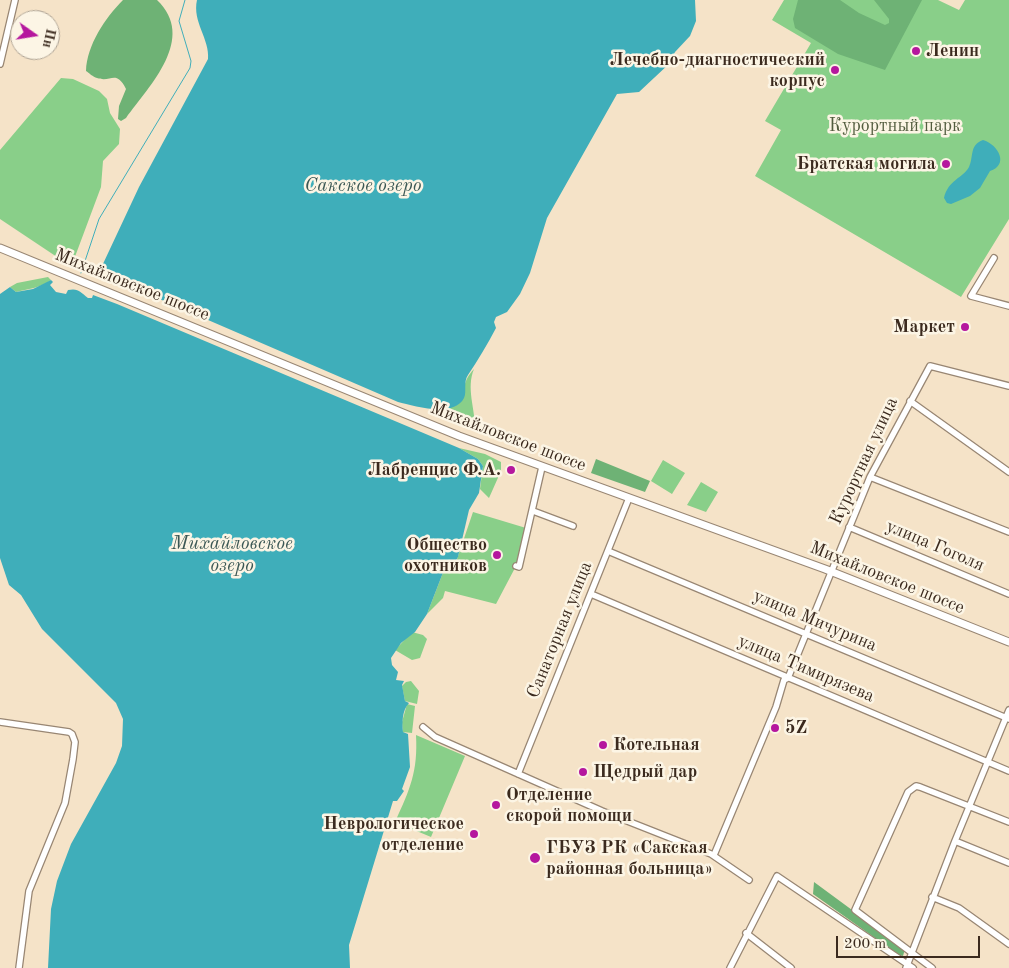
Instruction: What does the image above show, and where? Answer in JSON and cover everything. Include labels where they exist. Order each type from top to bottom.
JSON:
[{"type":"main road","name":"Михайловское шоссе","points":[[0,248],[459,436],[832,572],[1009,642]]},
{"type":"street","points":[[0,64],[14,0]]},
{"type":"street","points":[[994,258],[971,296],[1009,306]]},
{"type":"street","name":"Курортная улица","points":[[715,856],[776,707],[784,680],[788,678],[807,634],[870,477],[930,366],[1009,386]]},
{"type":"street","points":[[910,400],[1009,472]]},
{"type":"street","points":[[516,566],[519,567],[542,467]]},
{"type":"street","points":[[870,477],[1009,532]]},
{"type":"street","name":"Санаторная улица","points":[[518,774],[629,498]]},
{"type":"street","points":[[533,512],[573,526]]},
{"type":"street","name":"улица Гоголя","points":[[849,527],[1009,594]]},
{"type":"street","name":"улица Мичурина","points":[[608,551],[1007,719]]},
{"type":"street","name":"улица Тимирязева","points":[[591,594],[1009,771]]},
{"type":"street","points":[[730,968],[746,933],[777,876],[909,967],[912,953],[932,897],[987,762],[1007,719],[1009,710]]},
{"type":"street","points":[[0,722],[70,732],[74,742],[71,777],[66,802],[29,891],[19,968]]},
{"type":"street","points":[[423,726],[435,737],[518,774],[715,856],[748,880]]},
{"type":"street","points":[[932,968],[855,910],[908,792],[916,786],[920,787],[1009,822]]},
{"type":"street","points":[[955,841],[1009,863]]},
{"type":"street","points":[[932,897],[959,908],[1009,944]]},
{"type":"street","points":[[746,933],[792,968]]},
{"type":"green space","points":[[123,0],[157,0],[168,15],[172,30],[171,45],[166,61],[147,91],[126,118],[121,121],[118,119],[119,106],[126,89],[122,83],[116,78],[97,78],[86,71],[90,51],[98,32]]},
{"type":"green space","name":"Курортный парк","points":[[784,0],[938,0],[959,10],[965,0],[1009,0],[1009,219],[961,297],[755,176],[781,130],[765,121],[811,43],[772,20]]},
{"type":"green space","points":[[798,0],[840,0],[859,13],[885,25],[889,23],[889,19],[874,0],[922,0],[885,70],[838,54],[795,28],[793,19]]},
{"type":"green space","points":[[61,78],[73,79],[99,91],[107,99],[110,113],[120,129],[119,144],[103,161],[101,187],[73,262],[60,259],[0,219],[0,150]]},
{"type":"green space","points":[[48,277],[51,280],[34,288],[16,292],[10,287],[17,283]]},
{"type":"green space","points":[[474,369],[471,391],[475,428],[428,410],[455,406],[460,402],[465,385]]},
{"type":"green space","points":[[459,448],[485,454],[501,462],[501,471],[489,498],[480,489],[483,466],[478,459]]},
{"type":"green space","points":[[596,459],[650,481],[645,492],[591,473]]},
{"type":"green space","points":[[663,460],[685,473],[672,494],[651,481]]},
{"type":"green space","points":[[701,482],[718,492],[706,512],[687,505]]},
{"type":"green space","points":[[473,512],[526,528],[516,566],[496,604],[445,591],[443,598],[427,614],[444,570],[450,567],[454,568]]},
{"type":"green space","points":[[412,632],[423,635],[427,639],[420,658],[412,660],[395,650]]},
{"type":"green space","points":[[411,681],[419,691],[417,704],[405,701],[402,686],[406,682]]},
{"type":"green space","points":[[407,704],[415,706],[412,733],[403,732],[402,722]]},
{"type":"green space","points":[[416,735],[465,756],[431,837],[395,822],[412,780],[416,760]]},
{"type":"green space","points":[[814,882],[905,949],[903,956],[813,894]]},
{"type":"water","name":"Сакское озеро","points":[[197,0],[695,0],[696,21],[690,36],[675,52],[670,63],[639,92],[617,94],[547,218],[530,273],[520,294],[507,312],[496,317],[494,322],[496,328],[467,378],[464,398],[452,408],[433,409],[398,402],[120,282],[108,274],[102,266],[139,187],[208,59],[206,44],[197,16]]},
{"type":"water","points":[[983,140],[994,146],[997,150],[1000,155],[999,164],[990,171],[980,188],[970,196],[951,204],[947,203],[944,198],[946,192],[952,183],[969,167],[974,148]]},
{"type":"water","name":"Михайловское озеро","points":[[51,280],[53,282],[50,285],[56,292],[66,294],[68,290],[75,290],[88,298],[92,298],[93,295],[117,304],[459,448],[478,459],[483,466],[479,493],[469,510],[458,557],[454,564],[444,570],[427,614],[415,632],[401,643],[391,658],[392,665],[398,672],[396,680],[404,681],[402,685],[405,701],[409,703],[404,713],[403,732],[408,734],[410,767],[402,789],[404,791],[397,801],[393,801],[349,945],[350,968],[48,968],[51,909],[57,881],[71,844],[116,763],[122,746],[123,719],[116,703],[42,629],[21,595],[9,585],[0,558],[0,294],[10,287],[16,292],[33,289]]},
{"type":"waterway","points":[[81,273],[99,219],[190,68],[191,61],[179,21],[185,0]]},
{"type":"place","name":"Ленин","points":[[916,51]]},
{"type":"place","name":"Лечебно-диагностический корпус","points":[[835,70]]},
{"type":"place","name":"Братская могила","points":[[946,164]]},
{"type":"place","name":"Маркет","points":[[965,327]]},
{"type":"place","name":"Лабренцис Ф.А.","points":[[511,470]]},
{"type":"place","name":"Общество охотников","points":[[497,555]]},
{"type":"place","name":"5Z","points":[[775,728]]},
{"type":"place","name":"Котельная","points":[[603,745]]},
{"type":"place","name":"Щедрый дар","points":[[583,772]]},
{"type":"place","name":"Отделение скорой помощи","points":[[496,805]]},
{"type":"place","name":"Неврологическое отделение","points":[[474,834]]},
{"type":"place","name":"ГБУЗ РК «Сакская районная больница»","points":[[535,858]]}]
